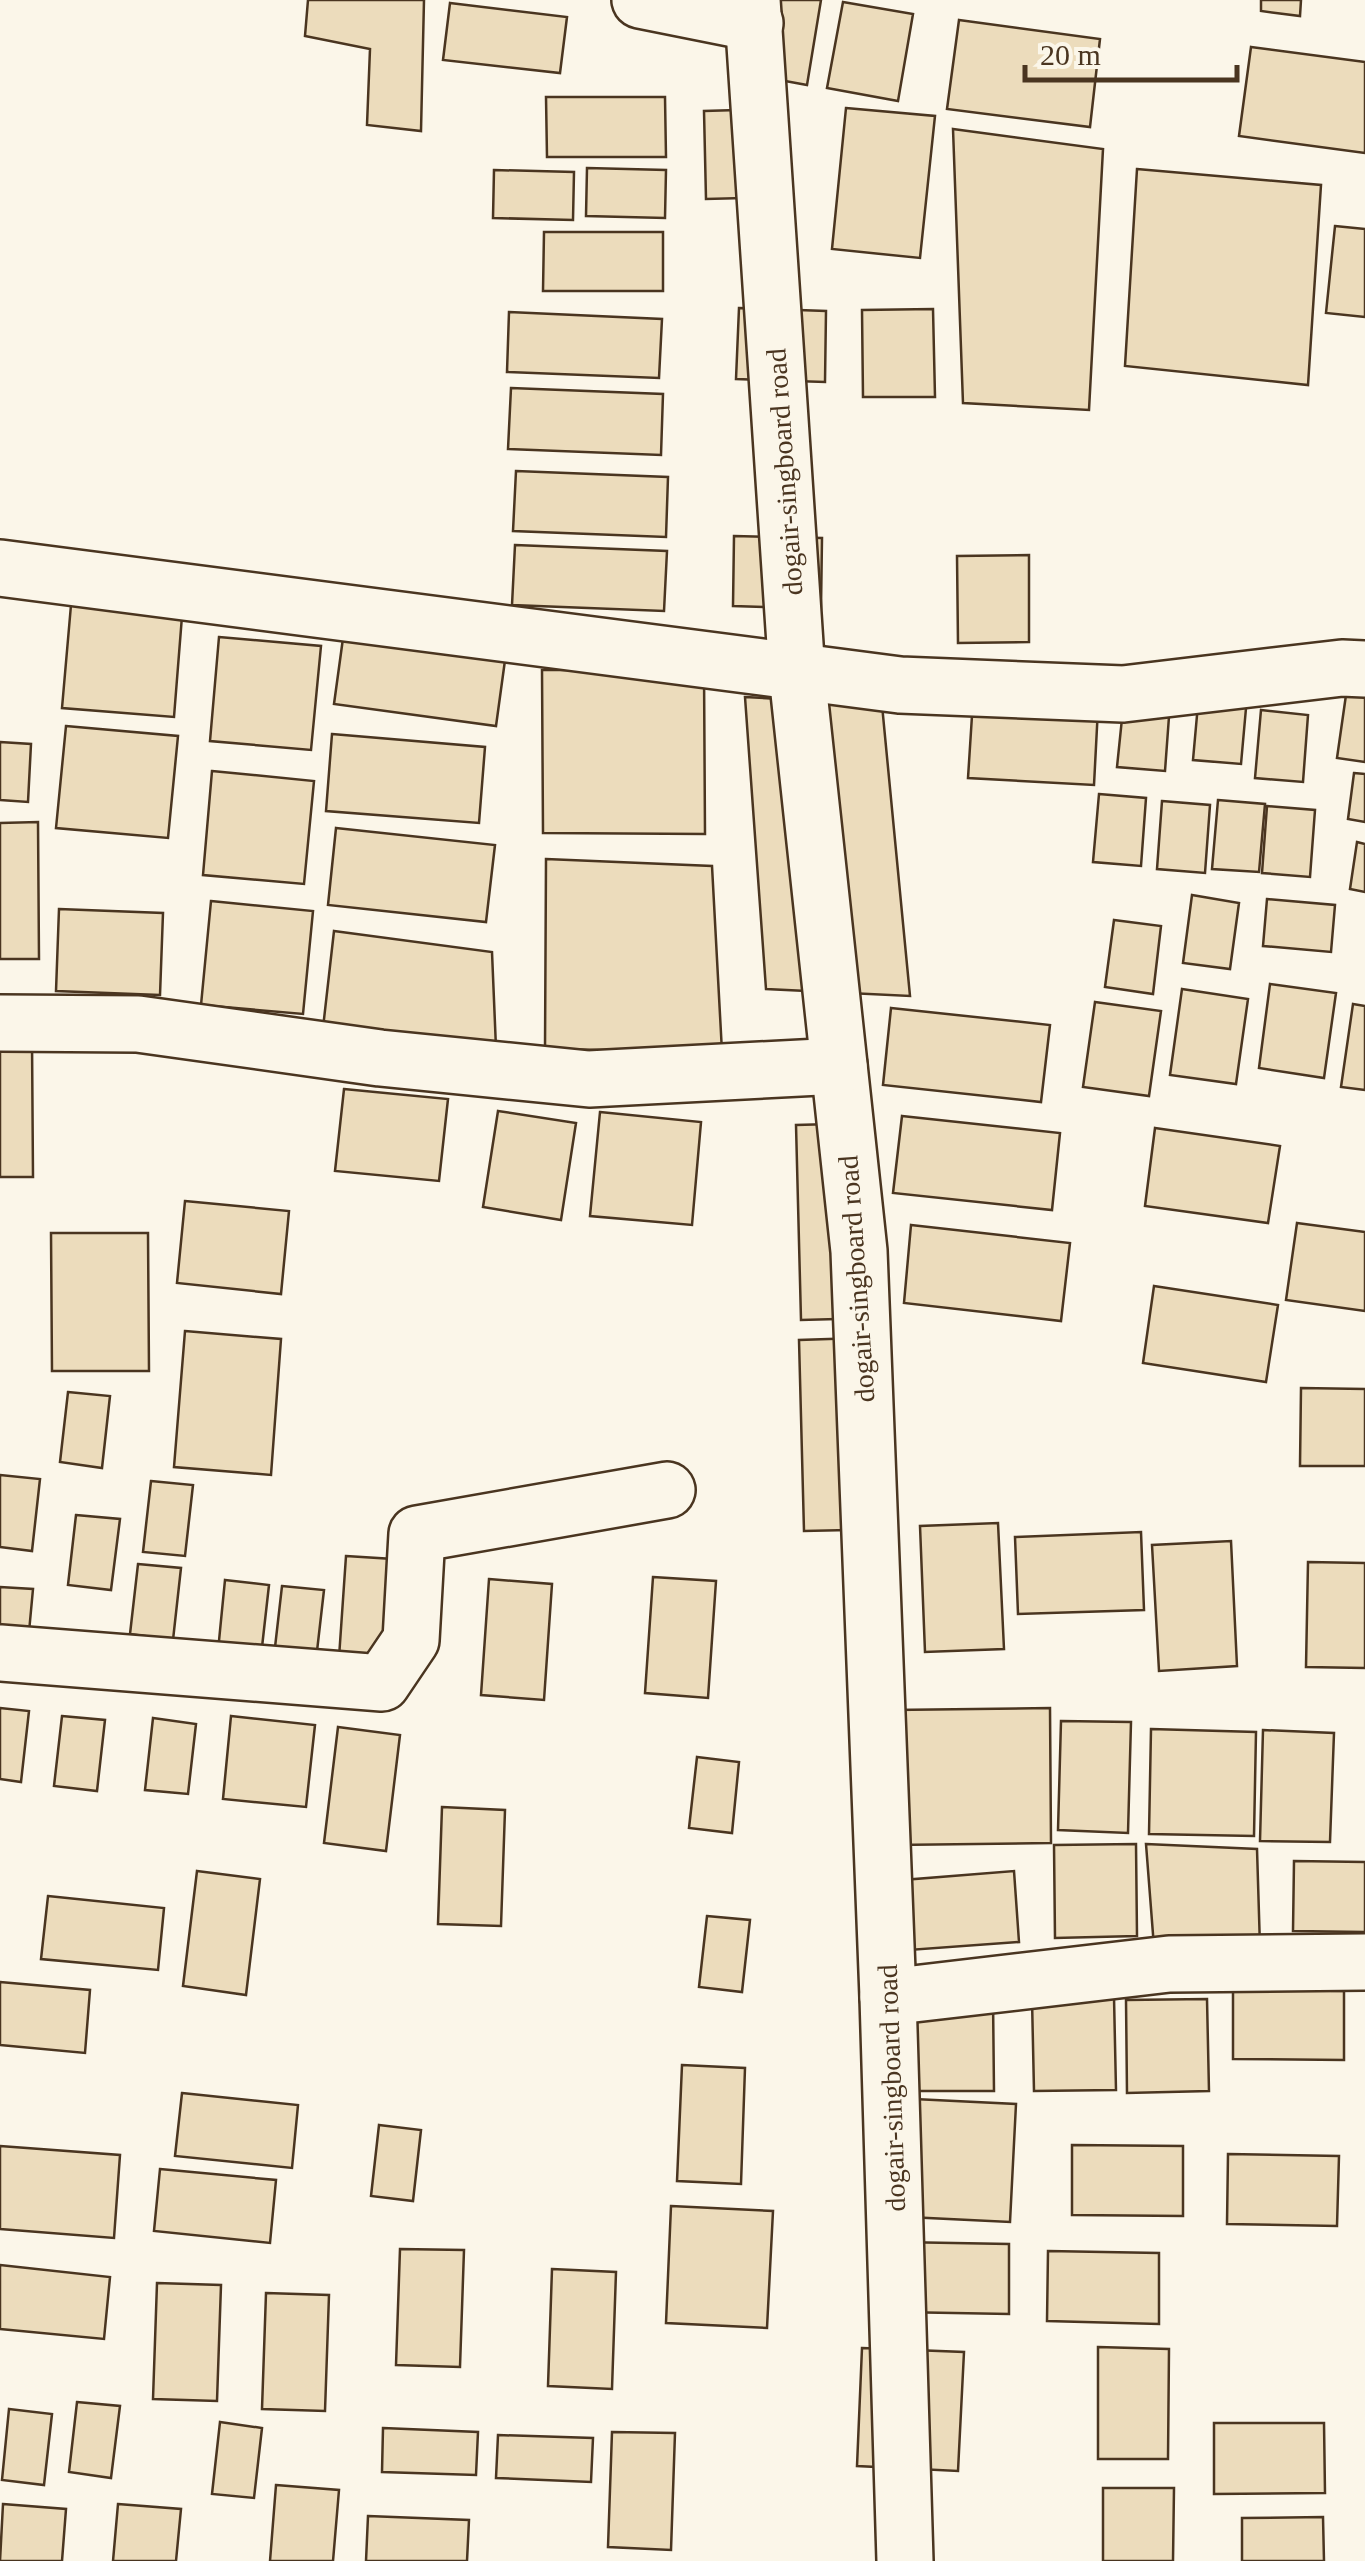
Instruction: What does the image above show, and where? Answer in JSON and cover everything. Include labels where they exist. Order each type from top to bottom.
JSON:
[{"type":"street","points":[[640,0],[754,11]]},
{"type":"street","name":"dogair-singboard road","points":[[754,11],[797,674],[859,1251],[905,2561]]},
{"type":"street","points":[[0,568],[900,685],[1123,694],[1365,668]]},
{"type":"street","points":[[0,1023],[138,1024],[380,1058],[589,1080],[838,1066]]},
{"type":"street","points":[[0,1654],[382,1683],[411,1640],[417,1534],[667,1490]]},
{"type":"street","points":[[888,1997],[1169,1964],[1365,1962]]},
{"type":"building","points":[[308,0],[424,0],[421,131],[367,125],[370,49],[305,36]]},
{"type":"building","points":[[750,0],[821,0],[807,85],[736,72]]},
{"type":"building","points":[[1261,0],[1301,0],[1300,16],[1261,11]]},
{"type":"building","points":[[843,2],[913,14],[898,101],[827,88]]},
{"type":"building","points":[[450,3],[567,17],[560,73],[443,60]]},
{"type":"building","points":[[959,20],[1100,39],[1090,127],[947,109]]},
{"type":"building","points":[[1251,47],[1365,62],[1365,153],[1239,136]]},
{"type":"building","points":[[546,97],[665,97],[666,157],[547,157]]},
{"type":"building","points":[[846,108],[935,116],[920,258],[832,249]]},
{"type":"building","points":[[775,109],[778,197],[706,199],[704,111]]},
{"type":"building","points":[[953,129],[1103,149],[1089,410],[963,403]]},
{"type":"building","points":[[587,168],[666,170],[665,218],[586,216]]},
{"type":"building","points":[[1137,169],[1321,185],[1308,385],[1125,366]]},
{"type":"building","points":[[494,170],[574,172],[573,220],[493,218]]},
{"type":"building","points":[[1335,226],[1365,229],[1365,317],[1326,313]]},
{"type":"building","points":[[544,232],[663,232],[663,291],[543,291]]},
{"type":"building","points":[[739,308],[826,311],[825,382],[736,379]]},
{"type":"building","points":[[933,309],[935,397],[863,397],[862,310]]},
{"type":"building","points":[[509,312],[662,319],[659,378],[507,372]]},
{"type":"building","points":[[511,388],[663,394],[661,455],[508,449]]},
{"type":"building","points":[[516,471],[668,477],[666,537],[513,531]]},
{"type":"building","points":[[734,536],[822,538],[821,609],[733,606]]},
{"type":"building","points":[[515,545],[667,551],[664,611],[512,605]]},
{"type":"building","points":[[1029,555],[1029,642],[958,643],[957,556]]},
{"type":"building","points":[[71,605],[182,616],[174,717],[62,708]]},
{"type":"building","points":[[344,631],[506,653],[496,726],[334,704]]},
{"type":"building","points":[[219,637],[321,646],[311,750],[210,741]]},
{"type":"building","points":[[542,670],[704,670],[705,834],[543,833]]},
{"type":"building","points":[[1348,681],[1365,683],[1365,762],[1337,758]]},
{"type":"building","points":[[1199,693],[1247,697],[1241,764],[1193,760]]},
{"type":"building","points":[[745,697],[882,705],[910,996],[766,989]]},
{"type":"building","points":[[1124,699],[1170,703],[1165,771],[1117,767]]},
{"type":"building","points":[[973,700],[1098,708],[1094,785],[968,778]]},
{"type":"building","points":[[1261,710],[1308,715],[1303,782],[1255,778]]},
{"type":"building","points":[[66,726],[178,736],[168,838],[56,828]]},
{"type":"building","points":[[332,734],[485,747],[479,823],[326,811]]},
{"type":"building","points":[[0,742],[31,744],[28,802],[0,800]]},
{"type":"building","points":[[212,771],[314,781],[304,884],[203,875]]},
{"type":"building","points":[[1354,773],[1365,774],[1365,822],[1348,819]]},
{"type":"building","points":[[1099,794],[1146,798],[1141,866],[1093,862]]},
{"type":"building","points":[[1218,800],[1265,804],[1259,872],[1212,869]]},
{"type":"building","points":[[1162,801],[1210,805],[1205,873],[1157,869]]},
{"type":"building","points":[[1267,806],[1315,810],[1310,877],[1262,873]]},
{"type":"building","points":[[38,822],[39,959],[0,959],[0,823]]},
{"type":"building","points":[[336,828],[495,845],[486,922],[328,905]]},
{"type":"building","points":[[1357,842],[1365,844],[1365,892],[1350,889]]},
{"type":"building","points":[[546,859],[712,866],[722,1052],[545,1049]]},
{"type":"building","points":[[1192,895],[1239,903],[1230,969],[1183,963]]},
{"type":"building","points":[[1267,899],[1335,905],[1331,952],[1263,946]]},
{"type":"building","points":[[211,901],[313,911],[303,1014],[201,1005]]},
{"type":"building","points":[[59,909],[163,913],[160,995],[56,991]]},
{"type":"building","points":[[1114,920],[1161,926],[1153,994],[1105,987]]},
{"type":"building","points":[[334,931],[492,952],[496,1048],[323,1028]]},
{"type":"building","points":[[1270,984],[1336,993],[1324,1078],[1259,1068]]},
{"type":"building","points":[[1182,989],[1248,999],[1236,1084],[1170,1075]]},
{"type":"building","points":[[1095,1002],[1161,1011],[1149,1096],[1083,1087]]},
{"type":"building","points":[[1353,1004],[1365,1006],[1365,1090],[1341,1087]]},
{"type":"building","points":[[891,1008],[1050,1025],[1041,1102],[883,1085]]},
{"type":"building","points":[[0,1040],[32,1040],[33,1177],[0,1177]]},
{"type":"building","points":[[344,1089],[448,1099],[439,1181],[335,1171]]},
{"type":"building","points":[[498,1111],[576,1123],[561,1220],[483,1207]]},
{"type":"building","points":[[600,1112],[701,1122],[692,1225],[590,1216]]},
{"type":"building","points":[[902,1116],[1060,1133],[1052,1210],[893,1193]]},
{"type":"building","points":[[869,1123],[874,1318],[801,1320],[796,1125]]},
{"type":"building","points":[[1155,1128],[1280,1146],[1268,1223],[1145,1206]]},
{"type":"building","points":[[185,1201],[289,1211],[281,1294],[177,1283]]},
{"type":"building","points":[[1297,1223],[1365,1232],[1365,1311],[1286,1300]]},
{"type":"building","points":[[911,1225],[1070,1243],[1061,1321],[904,1303]]},
{"type":"building","points":[[51,1233],[148,1233],[149,1371],[52,1371]]},
{"type":"building","points":[[1154,1286],[1278,1305],[1266,1382],[1143,1363]]},
{"type":"building","points":[[185,1331],[281,1339],[271,1475],[174,1467]]},
{"type":"building","points":[[889,1337],[895,1529],[804,1531],[799,1340]]},
{"type":"building","points":[[1301,1388],[1365,1389],[1365,1466],[1300,1466]]},
{"type":"building","points":[[68,1392],[110,1396],[102,1468],[60,1462]]},
{"type":"building","points":[[0,1475],[40,1479],[32,1551],[0,1547]]},
{"type":"building","points":[[151,1481],[193,1485],[185,1556],[143,1552]]},
{"type":"building","points":[[76,1515],[120,1519],[111,1590],[68,1585]]},
{"type":"building","points":[[998,1523],[1004,1649],[925,1652],[920,1526]]},
{"type":"building","points":[[1141,1532],[1144,1610],[1018,1614],[1015,1537]]},
{"type":"building","points":[[1231,1541],[1237,1666],[1159,1671],[1152,1545]]},
{"type":"building","points":[[346,1556],[409,1560],[401,1677],[338,1672]]},
{"type":"building","points":[[1308,1562],[1365,1563],[1365,1668],[1306,1667]]},
{"type":"building","points":[[138,1564],[181,1568],[173,1640],[130,1634]]},
{"type":"building","points":[[653,1577],[716,1581],[708,1698],[645,1693]]},
{"type":"building","points":[[489,1579],[552,1584],[544,1700],[481,1695]]},
{"type":"building","points":[[225,1580],[269,1585],[261,1656],[218,1651]]},
{"type":"building","points":[[282,1586],[324,1590],[316,1660],[274,1656]]},
{"type":"building","points":[[0,1587],[33,1589],[29,1632],[0,1630]]},
{"type":"building","points":[[0,1708],[29,1711],[21,1782],[0,1779]]},
{"type":"building","points":[[1050,1708],[1051,1843],[894,1845],[892,1710]]},
{"type":"building","points":[[62,1716],[105,1720],[97,1791],[54,1786]]},
{"type":"building","points":[[231,1716],[315,1725],[306,1807],[223,1799]]},
{"type":"building","points":[[153,1718],[196,1724],[188,1794],[145,1790]]},
{"type":"building","points":[[1061,1721],[1131,1722],[1128,1833],[1058,1830]]},
{"type":"building","points":[[338,1727],[400,1735],[386,1851],[324,1843]]},
{"type":"building","points":[[1151,1729],[1256,1732],[1254,1836],[1149,1834]]},
{"type":"building","points":[[1263,1730],[1334,1733],[1330,1842],[1260,1841]]},
{"type":"building","points":[[697,1757],[739,1762],[732,1833],[689,1828]]},
{"type":"building","points":[[442,1807],[505,1810],[501,1926],[438,1924]]},
{"type":"building","points":[[1136,1844],[1137,1936],[1055,1938],[1054,1845]]},
{"type":"building","points":[[1146,1844],[1257,1849],[1260,1947],[1154,1947]]},
{"type":"building","points":[[1294,1861],[1365,1862],[1365,1932],[1293,1931]]},
{"type":"building","points":[[197,1871],[260,1879],[246,1995],[183,1986]]},
{"type":"building","points":[[1014,1871],[1019,1942],[909,1950],[903,1880]]},
{"type":"building","points":[[48,1896],[164,1908],[158,1970],[41,1959]]},
{"type":"building","points":[[707,1916],[750,1920],[742,1992],[699,1987]]},
{"type":"building","points":[[0,1982],[90,1990],[85,2053],[0,2045]]},
{"type":"building","points":[[1233,1989],[1344,1991],[1344,2060],[1233,2059]]},
{"type":"building","points":[[1114,1997],[1116,2090],[1034,2091],[1032,1999]]},
{"type":"building","points":[[993,1998],[994,2091],[913,2091],[911,1999]]},
{"type":"building","points":[[1207,1999],[1209,2091],[1127,2093],[1126,2000]]},
{"type":"building","points":[[682,2065],[745,2068],[741,2184],[677,2181]]},
{"type":"building","points":[[182,2093],[298,2105],[292,2168],[175,2156]]},
{"type":"building","points":[[914,2099],[1016,2104],[1010,2222],[908,2217]]},
{"type":"building","points":[[379,2125],[421,2130],[413,2201],[371,2196]]},
{"type":"building","points":[[1072,2145],[1183,2146],[1183,2216],[1072,2215]]},
{"type":"building","points":[[0,2146],[120,2155],[114,2238],[0,2229]]},
{"type":"building","points":[[1228,2154],[1339,2156],[1337,2226],[1227,2224]]},
{"type":"building","points":[[160,2169],[276,2180],[270,2243],[154,2231]]},
{"type":"building","points":[[671,2206],[773,2211],[767,2328],[666,2323]]},
{"type":"building","points":[[898,2242],[1009,2244],[1009,2314],[898,2312]]},
{"type":"building","points":[[400,2249],[464,2250],[460,2367],[396,2365]]},
{"type":"building","points":[[1048,2251],[1159,2253],[1159,2324],[1047,2321]]},
{"type":"building","points":[[0,2265],[110,2277],[104,2339],[0,2329]]},
{"type":"building","points":[[552,2269],[616,2272],[612,2389],[548,2386]]},
{"type":"building","points":[[157,2283],[221,2285],[217,2401],[153,2399]]},
{"type":"building","points":[[266,2293],[329,2295],[325,2411],[262,2409]]},
{"type":"building","points":[[1098,2347],[1169,2349],[1168,2459],[1098,2459]]},
{"type":"building","points":[[862,2348],[964,2352],[958,2471],[857,2466]]},
{"type":"building","points":[[77,2402],[120,2406],[111,2478],[69,2472]]},
{"type":"building","points":[[9,2409],[52,2414],[44,2485],[2,2480]]},
{"type":"building","points":[[220,2422],[262,2428],[254,2498],[212,2494]]},
{"type":"building","points":[[1214,2423],[1324,2423],[1325,2493],[1214,2494]]},
{"type":"building","points":[[383,2428],[478,2432],[476,2475],[382,2472]]},
{"type":"building","points":[[612,2432],[675,2433],[671,2550],[608,2547]]},
{"type":"building","points":[[498,2435],[593,2438],[591,2482],[496,2478]]},
{"type":"building","points":[[276,2485],[339,2490],[333,2561],[270,2561]]},
{"type":"building","points":[[1103,2488],[1174,2488],[1173,2561],[1103,2561]]},
{"type":"building","points":[[3,2504],[66,2509],[62,2561],[0,2561]]},
{"type":"building","points":[[118,2504],[181,2509],[176,2561],[113,2561]]},
{"type":"building","points":[[368,2516],[469,2520],[467,2561],[366,2561]]},
{"type":"building","points":[[1323,2517],[1324,2561],[1242,2561],[1242,2518]]}]
